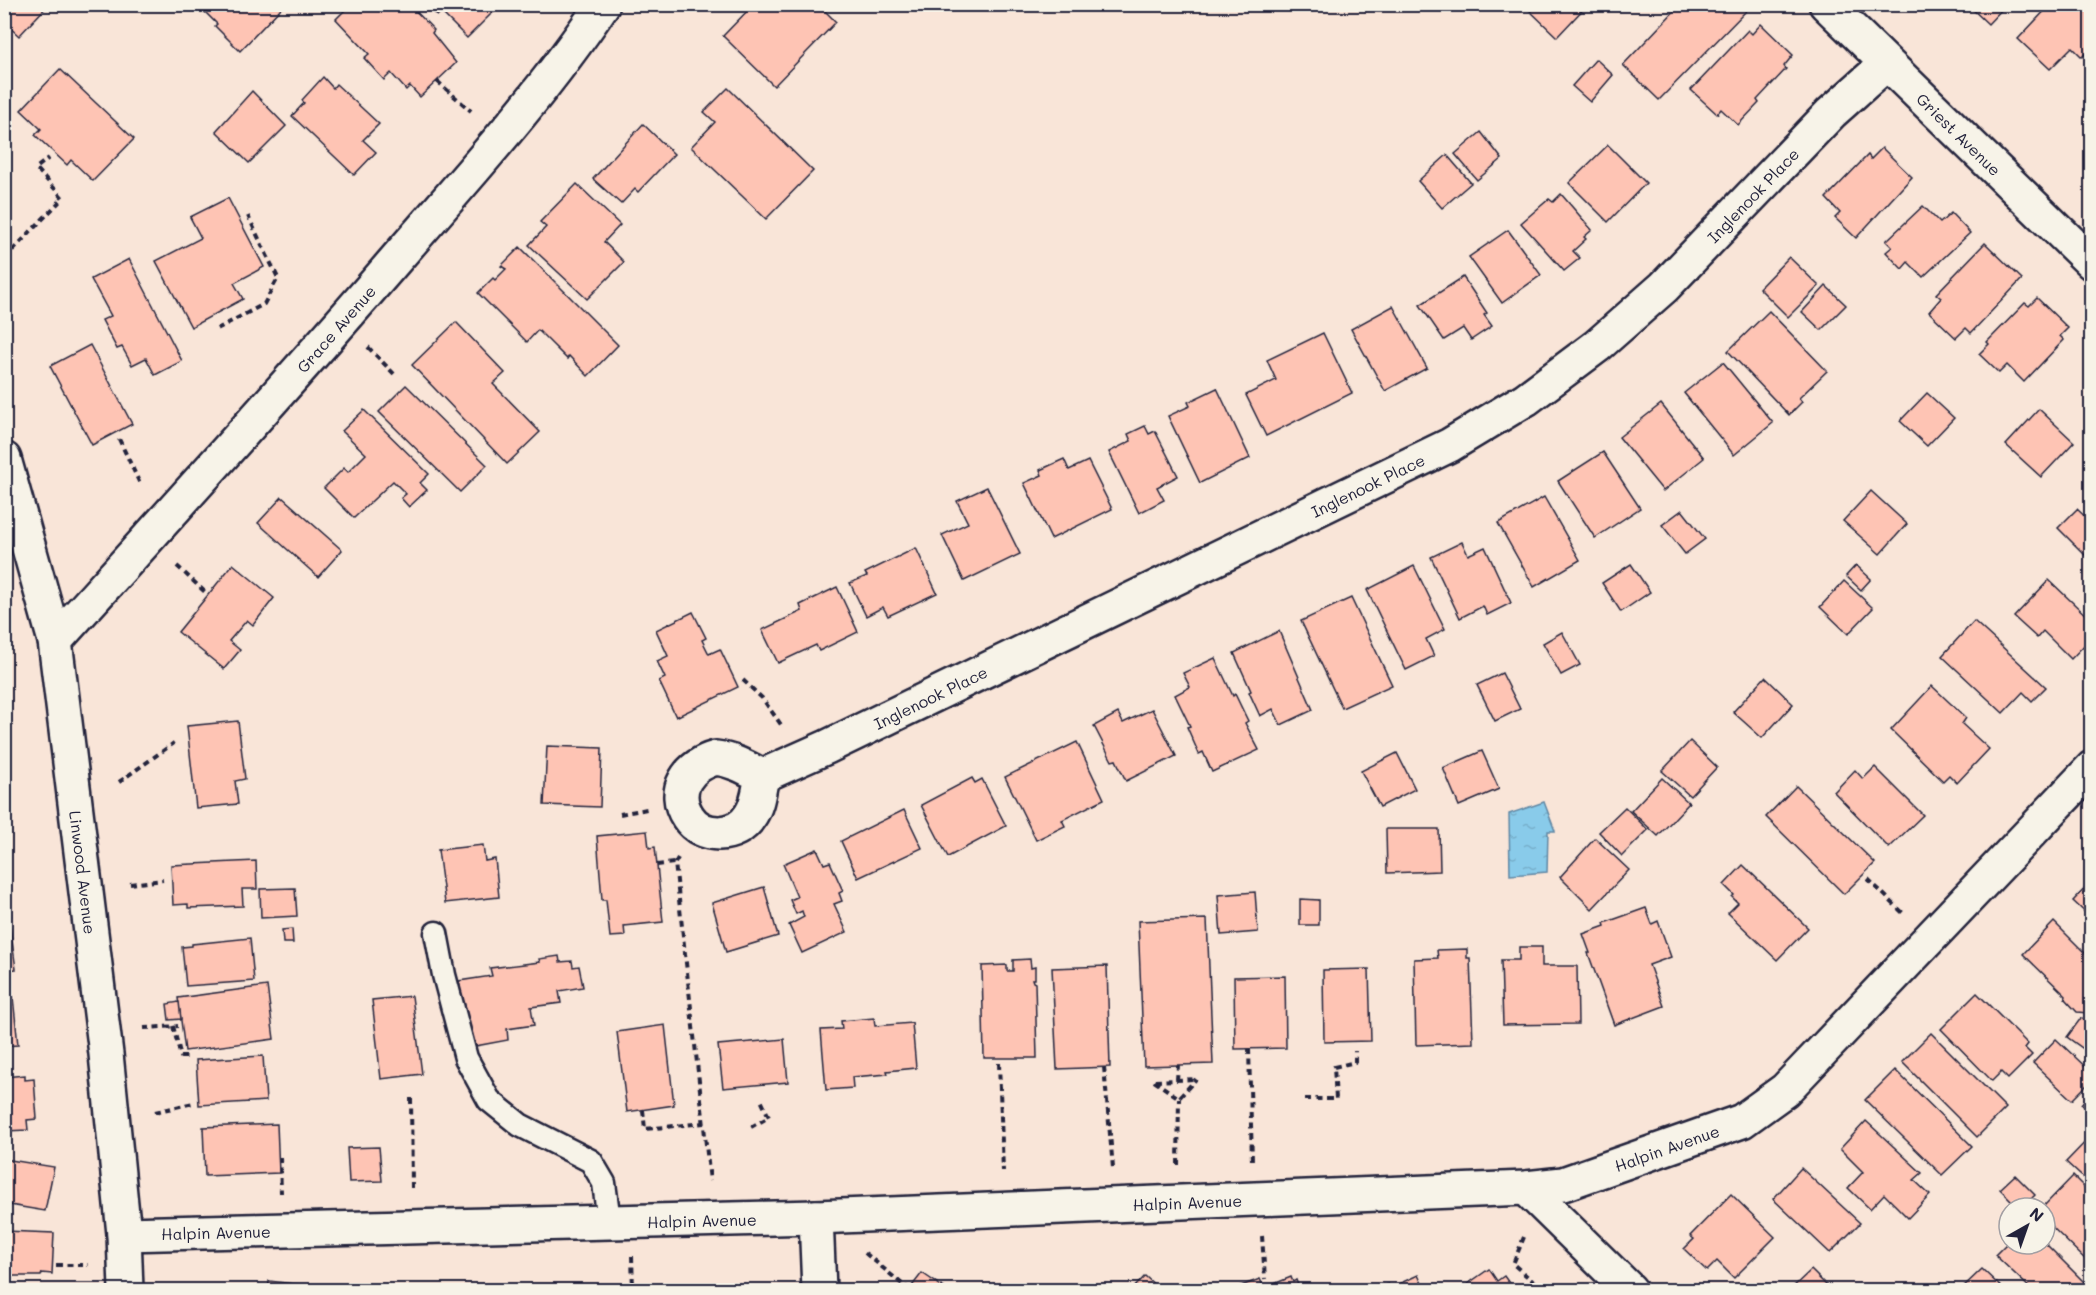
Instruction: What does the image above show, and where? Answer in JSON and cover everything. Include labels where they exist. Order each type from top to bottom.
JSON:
[{"type":"street","name":"Grace Avenue","points":[[55,641],[488,154],[603,4]]},
{"type":"street","name":"Griest Avenue","points":[[1826,4],[2091,262]]},
{"type":"street","name":"Inglenook Place","points":[[762,776],[837,742],[1450,445],[1526,399],[1597,346],[1664,287],[1831,113],[1886,64]]},
{"type":"street","name":"Linwood Avenue","points":[[4,459],[55,641],[102,1023],[124,1234],[126,1290]]},
{"type":"street","name":"Halpin Avenue","points":[[124,1234],[816,1217],[1526,1188],[1563,1184],[1742,1121],[1785,1090],[2091,768]]},
{"type":"street","points":[[1526,1188],[1630,1290]]},
{"type":"street","points":[[816,1217],[819,1290]]},
{"type":"lane","points":[[436,933],[444,975],[466,1058],[489,1100],[520,1125],[591,1161],[604,1183],[609,1221]]},
{"type":"path","points":[[437,81],[471,111]]},
{"type":"path","points":[[4,256],[8,255],[63,198],[36,168],[49,158]]},
{"type":"path","points":[[217,329],[264,304],[278,278],[248,216]]},
{"type":"path","points":[[367,346],[396,376]]},
{"type":"path","points":[[119,438],[141,486]]},
{"type":"path","points":[[177,566],[205,592]]},
{"type":"path","points":[[743,680],[762,698],[782,726]]},
{"type":"path","points":[[119,782],[174,743]]},
{"type":"path","points":[[620,814],[654,808]]},
{"type":"path","points":[[679,855],[675,863],[710,1181]]},
{"type":"path","points":[[657,865],[675,863]]},
{"type":"path","points":[[1868,879],[1929,938]]},
{"type":"path","points":[[130,884],[163,880]]},
{"type":"path","points":[[144,1028],[176,1026],[181,1056],[188,1057]]},
{"type":"path","points":[[1249,1049],[1252,1162]]},
{"type":"path","points":[[1305,1099],[1336,1099],[1334,1067],[1354,1062],[1354,1051]]},
{"type":"path","points":[[999,1063],[1003,1171]]},
{"type":"path","points":[[1177,1080],[1178,1065]]},
{"type":"path","points":[[1104,1067],[1113,1168]]},
{"type":"path","points":[[1178,1164],[1179,1098],[1196,1079],[1154,1081],[1179,1098]]},
{"type":"path","points":[[411,1098],[412,1188]]},
{"type":"path","points":[[751,1127],[769,1117],[761,1100]]},
{"type":"path","points":[[155,1112],[193,1103]]},
{"type":"path","points":[[642,1110],[645,1129],[704,1123]]},
{"type":"path","points":[[280,1157],[281,1193]]},
{"type":"path","points":[[1257,1199],[1265,1279]]},
{"type":"path","points":[[1528,1228],[1513,1264],[1543,1290]]},
{"type":"path","points":[[862,1251],[907,1288]]},
{"type":"path","points":[[632,1256],[633,1290]]},
{"type":"water","points":[[1544,802],[1555,831],[1548,831],[1547,872],[1510,875],[1509,814]]},
{"type":"building","points":[[4,4],[49,4],[19,36],[4,22]]},
{"type":"building","points":[[197,4],[284,4],[284,5],[240,51]]},
{"type":"building","points":[[351,4],[409,4],[434,30],[432,33],[456,63],[420,97],[410,86],[406,90],[391,73],[384,80],[364,58],[369,54],[336,19]]},
{"type":"building","points":[[426,4],[501,4],[467,38],[441,12],[437,16]]},
{"type":"building","points":[[754,4],[818,4],[836,22],[774,86],[723,36]]},
{"type":"building","points":[[1532,4],[1588,4],[1557,37],[1528,9]]},
{"type":"building","points":[[1681,4],[1742,4],[1747,10],[1659,100],[1623,65]]},
{"type":"building","points":[[1967,4],[2007,4],[1988,24]]},
{"type":"building","points":[[2051,4],[2092,4],[2092,47],[2082,57],[2072,47],[2050,69],[2018,39]]},
{"type":"building","points":[[1761,24],[1793,55],[1784,66],[1786,69],[1757,100],[1759,103],[1738,125],[1721,109],[1717,114],[1691,90],[1748,30],[1752,34]]},
{"type":"building","points":[[1596,59],[1613,75],[1590,102],[1572,86]]},
{"type":"building","points":[[60,69],[134,139],[93,181],[71,160],[67,165],[35,135],[41,129],[21,110]]},
{"type":"building","points":[[323,77],[333,88],[336,84],[379,124],[363,140],[376,152],[354,175],[292,116],[304,103],[302,100]]},
{"type":"building","points":[[728,88],[813,171],[766,219],[691,147],[715,122],[704,112]]},
{"type":"building","points":[[252,91],[286,126],[249,163],[216,131]]},
{"type":"building","points":[[643,124],[674,154],[638,192],[635,189],[621,204],[593,179]]},
{"type":"building","points":[[1481,132],[1502,159],[1477,180],[1455,154]]},
{"type":"building","points":[[1608,145],[1646,183],[1608,222],[1569,183]]},
{"type":"building","points":[[1882,148],[1912,177],[1856,238],[1835,218],[1840,213],[1826,198],[1868,155],[1871,159]]},
{"type":"building","points":[[1447,155],[1471,183],[1442,208],[1418,181]]},
{"type":"building","points":[[577,184],[620,225],[604,242],[624,262],[587,299],[529,245],[546,227],[540,222]]},
{"type":"building","points":[[1561,194],[1592,230],[1573,251],[1580,258],[1564,271],[1521,223],[1549,199],[1553,202]]},
{"type":"building","points":[[228,198],[264,267],[234,283],[243,299],[191,327],[156,261],[201,238],[190,217]]},
{"type":"building","points":[[1923,206],[1940,223],[1951,213],[1970,233],[1923,277],[1908,262],[1902,269],[1886,252],[1892,247],[1886,241]]},
{"type":"building","points":[[1508,230],[1541,275],[1502,303],[1469,257]]},
{"type":"building","points":[[1985,243],[2022,279],[1971,333],[1966,328],[1956,338],[1929,312],[1941,298],[1936,294]]},
{"type":"building","points":[[520,247],[618,345],[588,376],[569,356],[567,359],[538,330],[527,342],[478,293],[506,269],[501,266]]},
{"type":"building","points":[[1789,257],[1819,286],[1788,317],[1759,288]]},
{"type":"building","points":[[129,259],[182,361],[155,375],[146,358],[132,365],[122,347],[117,349],[102,320],[111,316],[91,279]]},
{"type":"building","points":[[1463,277],[1487,313],[1484,315],[1492,326],[1471,340],[1463,328],[1444,340],[1420,305]]},
{"type":"building","points":[[1826,286],[1846,305],[1821,330],[1802,312]]},
{"type":"building","points":[[2037,298],[2068,328],[2060,336],[2064,340],[2024,382],[2007,365],[1999,373],[1979,354],[1989,344],[1987,342],[2025,303],[2029,306]]},
{"type":"building","points":[[1393,306],[1427,368],[1385,391],[1351,329]]},
{"type":"building","points":[[1769,311],[1827,371],[1799,398],[1802,402],[1789,415],[1728,351]]},
{"type":"building","points":[[456,322],[505,373],[493,384],[540,432],[507,464],[412,365]]},
{"type":"building","points":[[1323,333],[1352,393],[1266,436],[1246,395],[1276,380],[1267,360]]},
{"type":"building","points":[[90,345],[132,424],[92,445],[50,366]]},
{"type":"building","points":[[1723,362],[1773,423],[1734,455],[1684,393]]},
{"type":"building","points":[[406,385],[487,465],[460,492],[379,412]]},
{"type":"building","points":[[1217,388],[1250,458],[1200,483],[1168,416],[1190,406],[1188,402]]},
{"type":"building","points":[[1927,393],[1954,418],[1927,446],[1900,421]]},
{"type":"building","points":[[1661,404],[1704,458],[1663,491],[1619,437]]},
{"type":"building","points":[[2039,409],[2074,442],[2041,477],[2006,445]]},
{"type":"building","points":[[364,410],[429,474],[420,483],[427,490],[409,507],[401,498],[406,494],[393,481],[354,518],[324,488],[344,468],[348,472],[366,454],[342,431]]},
{"type":"building","points":[[1145,426],[1149,434],[1155,431],[1178,476],[1157,487],[1164,500],[1139,513],[1109,452],[1131,441],[1128,434]]},
{"type":"building","points":[[1603,452],[1640,508],[1595,538],[1558,481]]},
{"type":"building","points":[[1064,459],[1069,470],[1088,461],[1112,509],[1051,539],[1024,483],[1042,475],[1040,470]]},
{"type":"building","points":[[987,487],[1020,554],[964,581],[942,535],[968,523],[957,501]]},
{"type":"building","points":[[1871,491],[1907,524],[1880,554],[1843,521]]},
{"type":"building","points":[[282,497],[342,550],[318,577],[258,523]]},
{"type":"building","points":[[1544,497],[1580,560],[1534,587],[1498,523]]},
{"type":"building","points":[[2077,509],[2092,523],[2092,562],[2058,528]]},
{"type":"building","points":[[1682,510],[1705,539],[1685,554],[1662,525]]},
{"type":"building","points":[[1462,542],[1468,555],[1485,547],[1511,603],[1487,615],[1483,606],[1460,618],[1431,557]]},
{"type":"building","points":[[916,548],[937,593],[888,616],[883,607],[866,616],[850,583],[867,576],[865,573]]},
{"type":"building","points":[[233,564],[274,598],[253,625],[247,620],[229,641],[240,650],[224,669],[178,632]]},
{"type":"building","points":[[1631,564],[1650,592],[1621,612],[1602,583]]},
{"type":"building","points":[[1856,565],[1871,579],[1861,590],[1846,576]]},
{"type":"building","points":[[1414,566],[1445,629],[1426,639],[1434,656],[1406,670],[1367,590]]},
{"type":"building","points":[[2049,580],[2092,621],[2092,637],[2071,659],[2043,631],[2037,638],[2014,617]]},
{"type":"building","points":[[1844,581],[1873,608],[1848,634],[1820,607]]},
{"type":"building","points":[[837,587],[858,632],[819,651],[816,645],[778,663],[762,630],[802,611],[800,605]]},
{"type":"building","points":[[1351,598],[1392,685],[1342,708],[1301,621]]},
{"type":"building","points":[[693,612],[706,638],[702,640],[709,654],[720,649],[738,687],[676,717],[659,681],[665,678],[657,661],[668,656],[656,630]]},
{"type":"building","points":[[1974,621],[2046,687],[2032,701],[2023,692],[2003,713],[1942,656]]},
{"type":"building","points":[[1279,631],[1313,710],[1281,725],[1273,709],[1260,716],[1234,653]]},
{"type":"building","points":[[1562,632],[1580,665],[1561,675],[1543,643]]},
{"type":"building","points":[[1215,658],[1248,721],[1245,723],[1259,750],[1212,772],[1203,752],[1199,754],[1187,727],[1190,726],[1175,695],[1190,687],[1183,673]]},
{"type":"building","points":[[1502,673],[1520,709],[1495,721],[1477,685]]},
{"type":"building","points":[[1765,677],[1793,704],[1762,738],[1733,712]]},
{"type":"building","points":[[1932,686],[1966,718],[1962,724],[1989,749],[1957,783],[1949,775],[1943,781],[1891,730]]},
{"type":"building","points":[[1152,709],[1176,756],[1126,781],[1116,760],[1112,761],[1094,726],[1118,713],[1123,723]]},
{"type":"building","points":[[238,721],[245,779],[235,781],[238,804],[196,808],[187,726]]},
{"type":"building","points":[[1690,741],[1717,767],[1690,796],[1662,771]]},
{"type":"building","points":[[1077,742],[1104,799],[1062,820],[1065,826],[1036,840],[1005,777]]},
{"type":"building","points":[[547,746],[602,748],[600,807],[544,805]]},
{"type":"building","points":[[1482,751],[1499,789],[1459,806],[1443,768]]},
{"type":"building","points":[[1397,753],[1415,789],[1380,807],[1361,771]]},
{"type":"building","points":[[1875,767],[1923,815],[1889,848],[1834,792],[1855,770],[1863,779]]},
{"type":"building","points":[[972,778],[975,783],[982,779],[1006,826],[948,857],[921,805]]},
{"type":"building","points":[[1662,778],[1689,803],[1658,836],[1631,811]]},
{"type":"building","points":[[1796,786],[1875,863],[1844,894],[1766,817]]},
{"type":"building","points":[[1625,807],[1648,830],[1622,856],[1599,832]]},
{"type":"building","points":[[904,810],[922,848],[858,878],[841,841]]},
{"type":"building","points":[[1386,829],[1439,829],[1440,871],[1387,873]]},
{"type":"building","points":[[647,831],[649,848],[655,847],[663,922],[624,926],[625,936],[610,937],[606,900],[602,900],[597,836]]},
{"type":"building","points":[[1595,838],[1629,870],[1592,909],[1560,877]]},
{"type":"building","points":[[483,845],[485,861],[495,859],[499,897],[445,903],[438,850]]},
{"type":"building","points":[[817,849],[824,864],[830,862],[843,891],[839,893],[842,901],[834,904],[847,932],[802,953],[789,925],[804,917],[802,911],[796,914],[790,900],[797,897],[783,864]]},
{"type":"building","points":[[256,861],[257,889],[242,889],[243,906],[188,908],[188,904],[173,905],[171,865]]},
{"type":"building","points":[[1743,865],[1808,928],[1777,960],[1728,913],[1738,903],[1724,885]]},
{"type":"building","points":[[2092,881],[2092,919],[2073,901]]},
{"type":"building","points":[[4,887],[11,916],[4,917]]},
{"type":"building","points":[[764,887],[778,936],[726,952],[712,903]]},
{"type":"building","points":[[295,888],[297,916],[261,918],[260,889]]},
{"type":"building","points":[[1255,892],[1258,932],[1221,935],[1218,895]]},
{"type":"building","points":[[1300,899],[1319,900],[1319,925],[1300,925]]},
{"type":"building","points":[[1646,908],[1652,924],[1658,921],[1671,957],[1649,965],[1664,1006],[1614,1025],[1583,934],[1605,926],[1604,923]]},
{"type":"building","points":[[1207,919],[1213,1064],[1144,1066],[1138,921]]},
{"type":"building","points":[[2054,922],[2092,960],[2092,1010],[2088,1013],[2077,1012],[2065,999],[2066,996],[2023,954]]},
{"type":"building","points":[[4,927],[10,927],[16,969],[4,970]]},
{"type":"building","points":[[292,929],[293,943],[283,943],[282,930]]},
{"type":"building","points":[[250,938],[254,981],[186,986],[182,947]]},
{"type":"building","points":[[1519,947],[1542,947],[1542,966],[1577,966],[1578,1024],[1503,1025],[1501,960],[1519,960]]},
{"type":"building","points":[[1467,949],[1467,958],[1470,958],[1473,1043],[1416,1045],[1414,959],[1438,958],[1437,950]]},
{"type":"building","points":[[559,956],[560,962],[572,961],[573,967],[579,966],[583,987],[559,991],[561,1003],[531,1007],[534,1025],[507,1029],[508,1040],[470,1047],[459,981],[492,976],[490,968],[540,962],[539,959]]},
{"type":"building","points":[[1030,959],[1031,968],[1035,967],[1035,979],[1032,979],[1035,983],[1037,1058],[984,1058],[982,966],[1007,965],[1007,971],[1013,971],[1013,960]]},
{"type":"building","points":[[1107,966],[1110,1067],[1057,1069],[1052,968]]},
{"type":"building","points":[[1369,969],[1371,1041],[1324,1042],[1323,970]]},
{"type":"building","points":[[1285,976],[1286,1048],[1235,1049],[1234,977]]},
{"type":"building","points":[[267,986],[274,1039],[185,1051],[178,998]]},
{"type":"building","points":[[1977,993],[2028,1044],[2025,1048],[2032,1055],[2008,1079],[2001,1072],[1992,1081],[1941,1029]]},
{"type":"building","points":[[412,996],[422,1074],[381,1079],[372,1000]]},
{"type":"building","points":[[13,997],[18,1045],[4,1046],[4,998]]},
{"type":"building","points":[[179,1002],[181,1019],[169,1020],[167,1004]]},
{"type":"building","points":[[874,1018],[875,1026],[912,1023],[916,1068],[887,1071],[888,1074],[852,1077],[853,1088],[826,1090],[821,1030],[842,1029],[841,1021]]},
{"type":"building","points":[[2081,1018],[2092,1026],[2092,1055],[2067,1037]]},
{"type":"building","points":[[665,1025],[674,1105],[627,1112],[617,1032]]},
{"type":"building","points":[[1931,1033],[2006,1108],[1977,1137],[1902,1062]]},
{"type":"building","points":[[784,1039],[788,1082],[723,1088],[718,1045]]},
{"type":"building","points":[[2056,1039],[2092,1073],[2092,1080],[2072,1100],[2033,1063]]},
{"type":"building","points":[[263,1056],[266,1101],[199,1105],[196,1060]]},
{"type":"building","points":[[1895,1070],[1972,1146],[1942,1175],[1865,1100]]},
{"type":"building","points":[[25,1075],[25,1080],[34,1079],[37,1119],[27,1120],[28,1130],[4,1131],[4,1077]]},
{"type":"building","points":[[2092,1092],[2092,1113],[2081,1104]]},
{"type":"building","points":[[1866,1121],[1922,1173],[1914,1180],[1930,1195],[1908,1218],[1884,1194],[1870,1209],[1848,1188],[1863,1172],[1840,1149]]},
{"type":"building","points":[[277,1124],[279,1173],[205,1176],[203,1127]]},
{"type":"building","points":[[2092,1135],[2092,1186],[2066,1162]]},
{"type":"building","points":[[379,1147],[382,1181],[349,1182],[347,1148]]},
{"type":"building","points":[[4,1159],[54,1167],[45,1211],[4,1204]]},
{"type":"building","points":[[1801,1168],[1860,1223],[1830,1253],[1773,1199]]},
{"type":"building","points":[[2015,1175],[2035,1195],[2007,1196],[2000,1189]]},
{"type":"building","points":[[2073,1176],[2092,1195],[2092,1266],[2057,1232],[2057,1196],[2054,1196]]},
{"type":"building","points":[[1731,1194],[1775,1237],[1734,1278],[1717,1261],[1707,1271],[1684,1249],[1694,1239],[1690,1236]]},
{"type":"building","points":[[4,1231],[54,1233],[52,1274],[4,1276]]},
{"type":"building","points":[[1997,1253],[1997,1256],[2057,1255],[2091,1289],[2032,1290],[1995,1255]]},
{"type":"building","points":[[1489,1269],[1497,1281],[1504,1276],[1514,1290],[1459,1290]]},
{"type":"building","points":[[1982,1269],[2004,1290],[1960,1290]]},
{"type":"building","points":[[1811,1270],[1831,1290],[1790,1290]]},
{"type":"building","points":[[922,1273],[947,1290],[909,1290]]},
{"type":"building","points":[[1418,1275],[1425,1290],[1374,1290],[1388,1284],[1390,1288]]},
{"type":"building","points":[[1145,1276],[1160,1290],[1132,1290]]},
{"type":"building","points":[[1291,1277],[1293,1282],[1296,1280],[1300,1290],[1233,1289],[1260,1279],[1264,1288]]},
{"type":"building","points":[[269,1281],[344,1290],[268,1290]]}]
